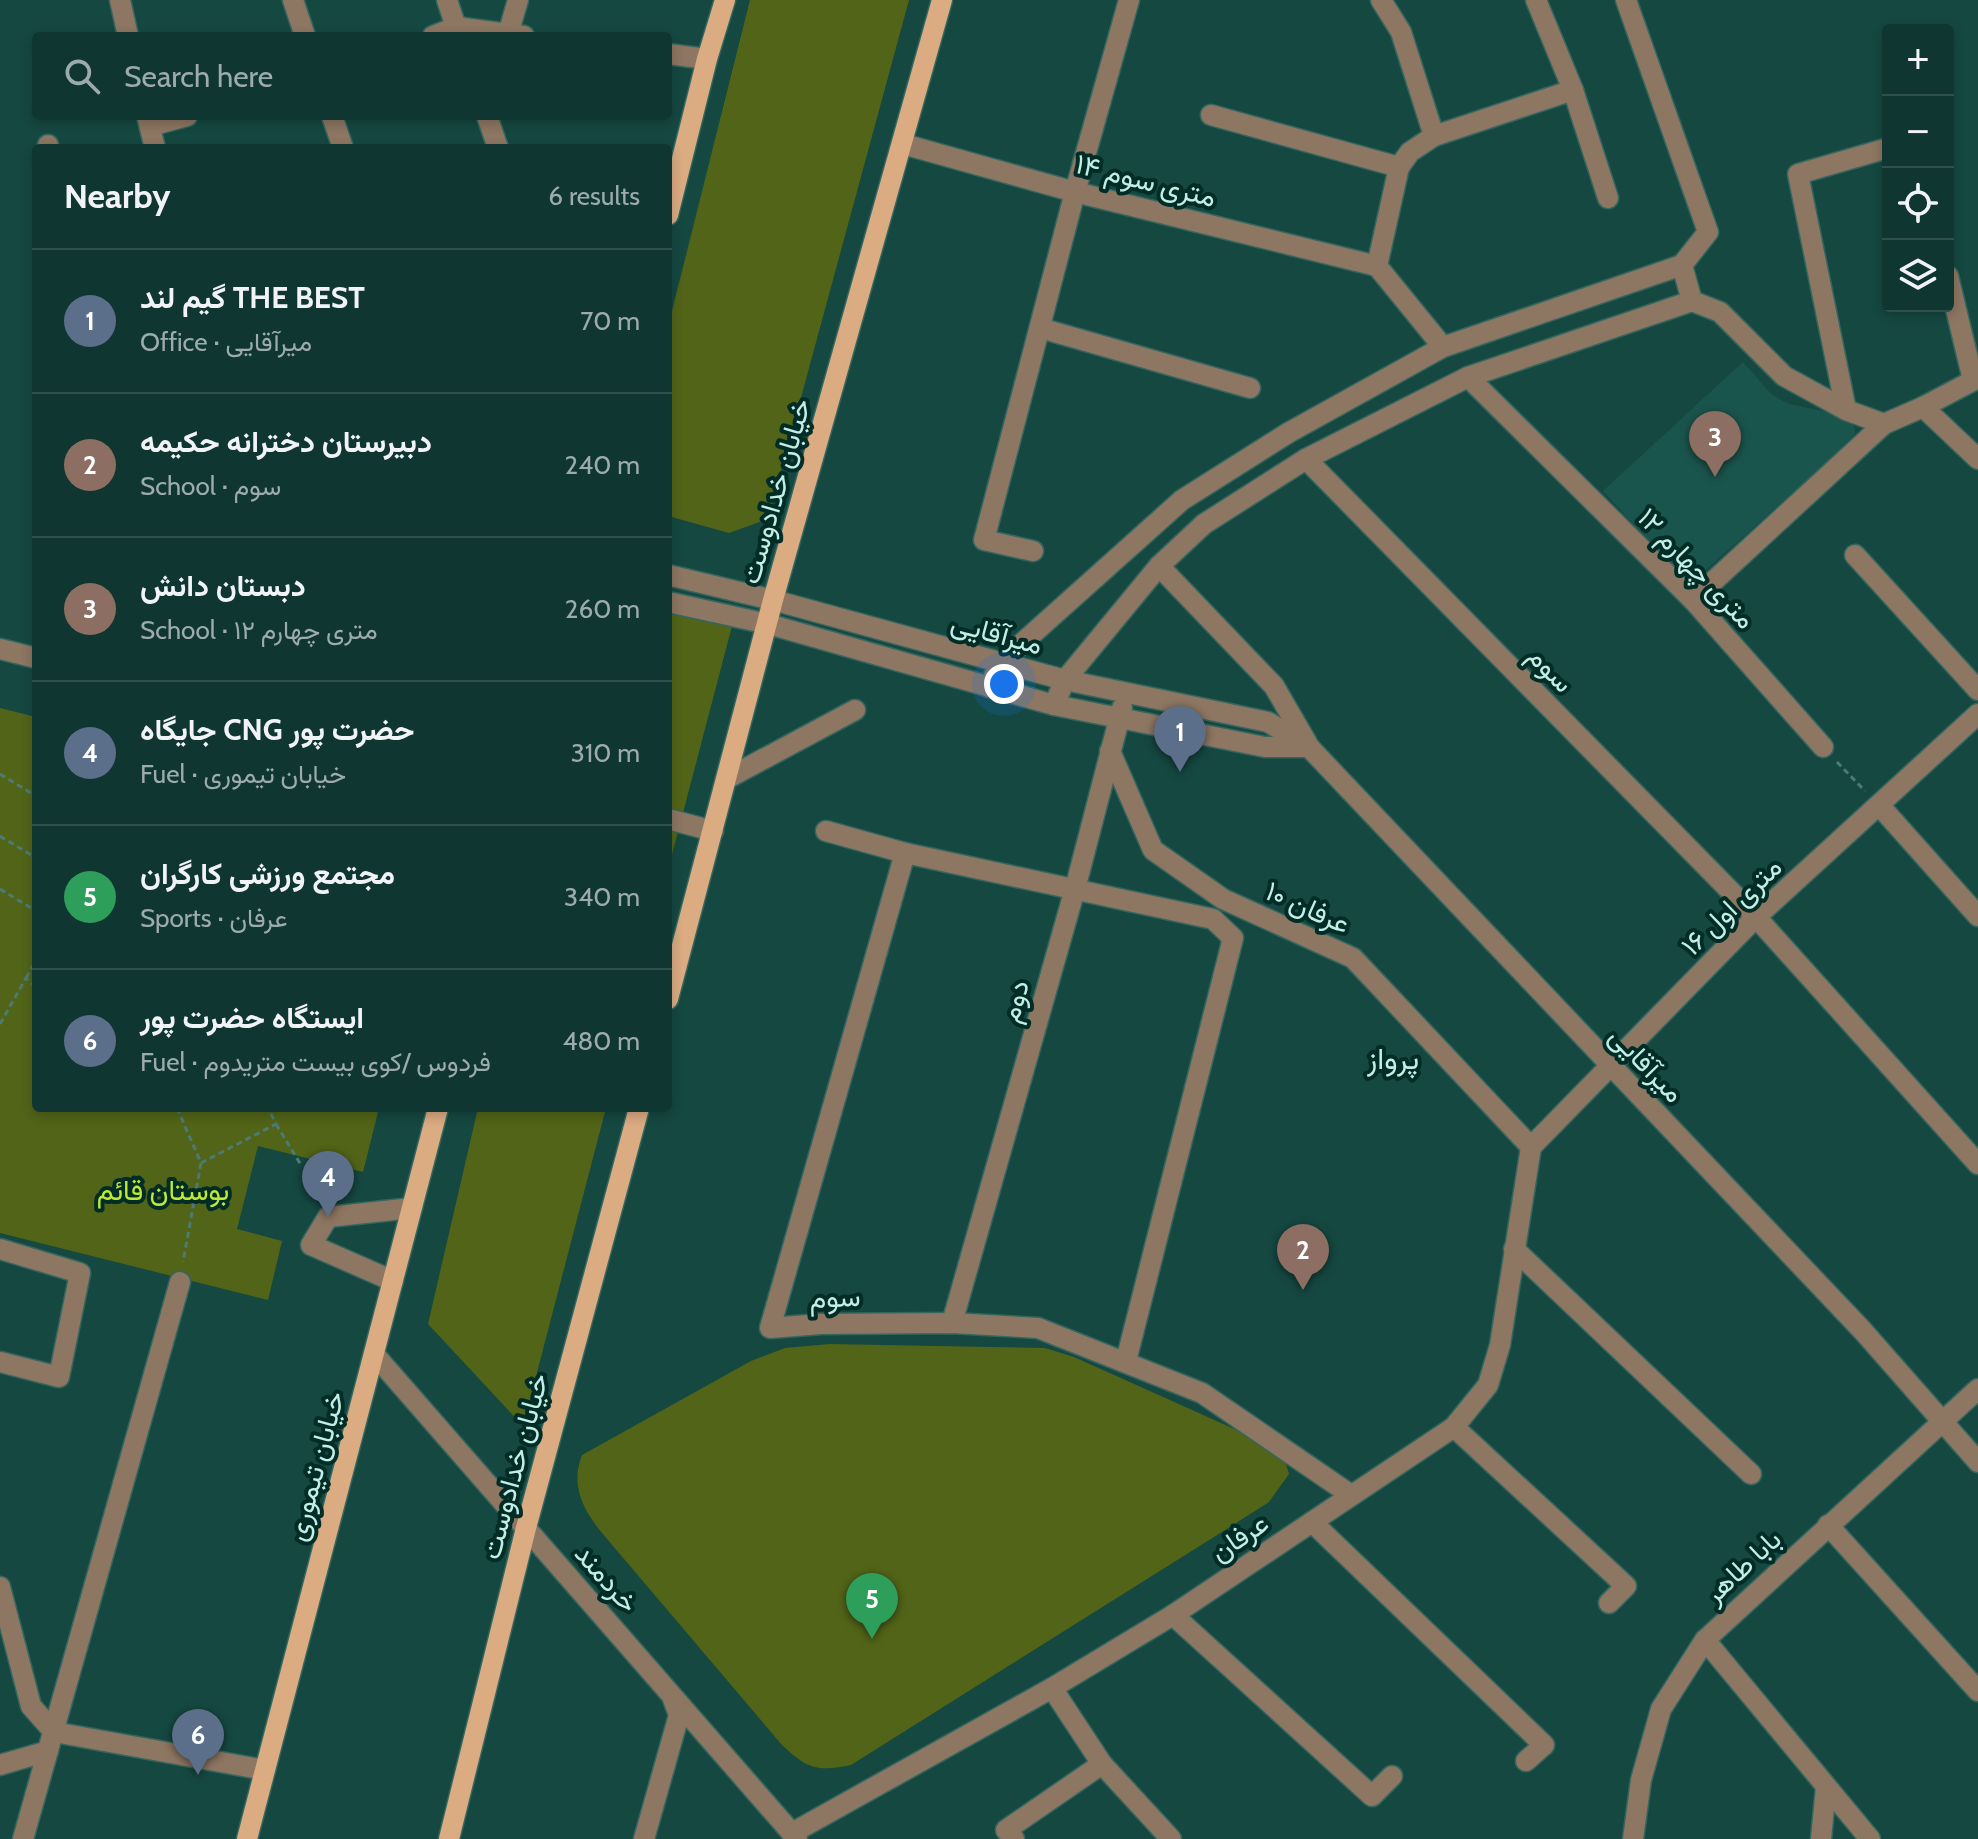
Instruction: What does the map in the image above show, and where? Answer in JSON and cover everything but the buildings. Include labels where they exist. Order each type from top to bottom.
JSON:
[{"type":"main road","points":[[672,199],[725,0]]},
{"type":"main road","name":"خیابان خدادوست","points":[[672,984],[773,600],[942,0]]},
{"type":"main road","name":"خیابان تیموری","points":[[247,1839],[437,1112]]},
{"type":"main road","name":"خیابان خدادوست","points":[[449,1839],[526,1528],[638,1112]]},
{"type":"street","points":[[120,0],[127,32]]},
{"type":"street","points":[[293,0],[304,32]]},
{"type":"street","points":[[447,0],[457,32]]},
{"type":"street","points":[[516,32],[518,0]]},
{"type":"street","points":[[1033,551],[984,540],[1129,0]]},
{"type":"street","points":[[1381,0],[1401,32],[1434,136]]},
{"type":"street","points":[[1536,0],[1573,90],[1608,198]]},
{"type":"street","points":[[989,687],[1000,663],[1182,500],[1288,433],[1443,347],[1682,265],[1708,232],[1626,0]]},
{"type":"street","points":[[672,55],[707,59]]},
{"type":"street","points":[[1443,347],[1377,266],[1399,167],[1410,152],[1434,136],[1573,90]]},
{"type":"street","points":[[1211,115],[1399,167]]},
{"type":"street","points":[[333,120],[342,144]]},
{"type":"street","points":[[488,120],[497,144]]},
{"type":"street","points":[[148,121],[154,144]]},
{"type":"street","name":"۱۴ متری سوم","points":[[903,144],[1075,192],[1377,266]]},
{"type":"street","points":[[1846,410],[1798,174],[1882,150]]},
{"type":"street","points":[[1682,265],[1692,301]]},
{"type":"street","points":[[1693,600],[1884,424],[1976,379],[1954,298]]},
{"type":"street","points":[[1054,705],[1065,680],[1159,566],[1204,524],[1306,459],[1468,377],[1692,301],[1720,312],[1784,376],[1846,410],[1884,424]]},
{"type":"street","points":[[1040,328],[1250,388]]},
{"type":"street","name":"۱۲ متری چهارم","points":[[1468,377],[1693,600],[1823,747]]},
{"type":"street","points":[[1923,407],[1978,459]]},
{"type":"street","name":"سوم","points":[[1306,459],[1756,917],[1978,1164]]},
{"type":"street","points":[[1855,555],[1978,690]]},
{"type":"street","points":[[1159,566],[1274,686],[1309,747]]},
{"type":"street","name":"میرآقایی","points":[[672,576],[773,600],[1065,680],[1268,722],[1309,747],[1863,1331],[1978,1462]]},
{"type":"street","name":"میرآقایی","points":[[672,603],[768,624],[1054,705],[1265,747],[1309,747]]},
{"type":"street","points":[[0,649],[32,657]]},
{"type":"street","name":"دوم","points":[[952,1323],[1075,889],[1127,692]]},
{"type":"street","points":[[726,779],[855,710]]},
{"type":"street","name":"۱۶ متری اول","points":[[1531,1147],[1756,917],[1978,714]]},
{"type":"street","name":"عرفان ۱۰","points":[[1110,751],[1153,850],[1223,899],[1353,958],[1531,1147]]},
{"type":"street","points":[[1879,805],[1978,916]]},
{"type":"street","points":[[672,820],[713,831]]},
{"type":"street","points":[[826,831],[905,853],[1213,919],[1233,938],[1126,1361]]},
{"type":"street","name":"سوم","points":[[905,853],[770,1328],[821,1324],[952,1323],[1038,1328],[1202,1393],[1351,1495]]},
{"type":"street","name":"عرفان","points":[[795,1836],[1173,1615],[1454,1427],[1488,1385],[1500,1345],[1531,1147]]},
{"type":"street","points":[[393,1281],[311,1245],[328,1217],[412,1208]]},
{"type":"street","points":[[0,1249],[80,1273],[59,1377],[0,1362]]},
{"type":"street","points":[[1514,1249],[1751,1474]]},
{"type":"street","points":[[23,1839],[180,1282]]},
{"type":"street","name":"خردمند","points":[[374,1354],[795,1836]]},
{"type":"street","name":"بابا طاهر","points":[[1633,1839],[1641,1780],[1661,1709],[1705,1640],[1978,1389]]},
{"type":"street","points":[[1454,1427],[1626,1586],[1609,1603]]},
{"type":"street","points":[[1312,1522],[1544,1745],[1526,1761]]},
{"type":"street","points":[[1828,1525],[1978,1691]]},
{"type":"street","points":[[0,1587],[31,1706],[51,1741]]},
{"type":"street","points":[[1173,1615],[1372,1796],[1392,1776]]},
{"type":"street","points":[[1705,1640],[1870,1839]]},
{"type":"street","points":[[1052,1688],[1102,1764],[1171,1839]]},
{"type":"street","points":[[644,1839],[679,1715],[671,1695]]},
{"type":"street","points":[[0,1765],[51,1741],[265,1770]]},
{"type":"street","points":[[1014,1839],[1006,1830],[1102,1764]]},
{"type":"street","points":[[1821,1839],[1826,1787]]},
{"type":"path","points":[[1823,747],[1879,805]]},
{"type":"path","points":[[0,774],[32,794]]},
{"type":"path","points":[[0,836],[32,856]]},
{"type":"path","points":[[0,889],[32,909]]},
{"type":"path","points":[[0,1024],[32,968]]},
{"type":"path","points":[[26,978],[32,983]]},
{"type":"path","points":[[179,1112],[201,1163],[180,1282]]},
{"type":"path","points":[[270,1112],[301,1165]]},
{"type":"path","points":[[201,1163],[276,1124]]},
{"type":"shaded area","points":[[1743,362],[1772,395],[1789,404],[1848,419],[1854,425],[1855,434],[1689,585],[1603,491]]},
{"type":"green space","points":[[750,0],[909,0],[768,519],[729,533],[672,517],[672,311]]},
{"type":"green space","points":[[672,613],[732,626],[672,855]]},
{"type":"green space","name":"بوستان قائم","points":[[0,708],[32,716],[32,1112],[378,1112],[363,1172],[258,1146],[237,1229],[282,1241],[268,1300],[0,1233]]},
{"type":"green space","points":[[477,1112],[605,1112],[523,1426],[428,1324]]},
{"type":"green space","points":[[830,1344],[1045,1348],[1074,1357],[1250,1436],[1283,1454],[1289,1474],[1269,1502],[851,1765],[813,1767],[782,1745],[602,1533],[584,1506],[577,1477],[582,1455],[751,1361],[785,1348]]},
{"type":"place","name":"دبستان دانش","points":[[1715,477]]},
{"type":"place","name":"گیم لند THE BEST","points":[[1180,772]]},
{"type":"place","name":"جایگاه CNG حضرت پور","points":[[328,1217]]},
{"type":"place","name":"دبیرستان دخترانه حکیمه","points":[[1303,1290]]},
{"type":"place","name":"مجتمع ورزشی کارگران","points":[[872,1639]]},
{"type":"place","name":"ایستگاه حضرت پور","points":[[198,1775]]},
{"type":"district","name":"پرواز","points":[[1393,1058]]}]
